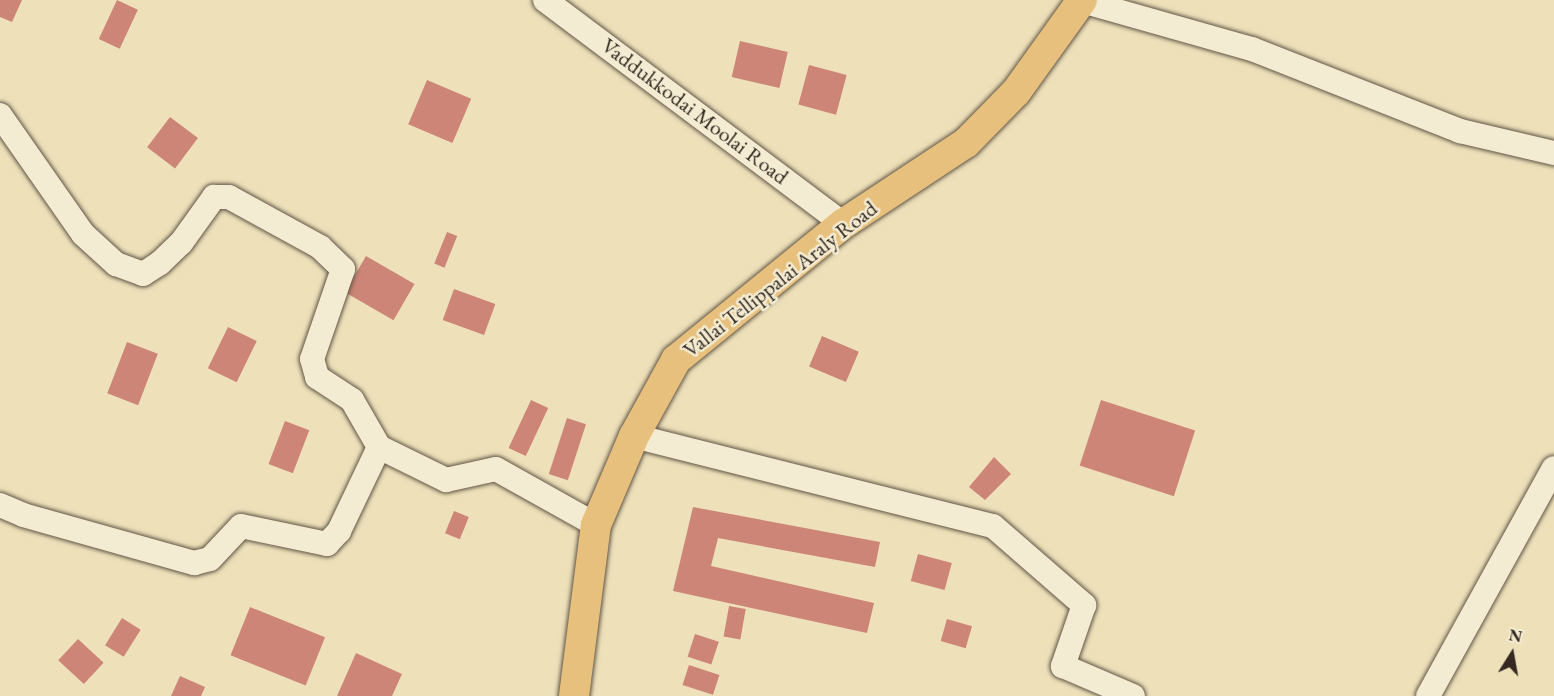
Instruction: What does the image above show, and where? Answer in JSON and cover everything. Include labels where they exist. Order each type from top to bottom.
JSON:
[{"type":"main road","name":"Vallai Tellippalai Araly Road","points":[[574,696],[596,525],[634,436],[676,360],[843,224],[966,143],[1016,92],[1082,1]]},
{"type":"street","name":"Vaddukkodai Moolai Road","points":[[545,0],[843,224]]},
{"type":"street","points":[[1082,1],[1252,49],[1460,131],[1554,153]]},
{"type":"street","points":[[0,115],[83,234],[116,264],[143,274],[160,263],[181,243],[214,197],[229,197],[320,247],[343,269],[312,359],[317,377],[352,400],[379,447],[446,480],[496,469],[596,525]]},
{"type":"street","points":[[634,436],[993,526],[1084,605],[1063,666],[1133,696]]},
{"type":"street","points":[[0,505],[23,515],[194,563],[210,559],[241,526],[327,544],[339,531],[379,447]]},
{"type":"street","points":[[1428,696],[1554,468]]},
{"type":"building","points":[[0,0],[22,0],[12,22],[0,17]]},
{"type":"building","points":[[117,0],[138,10],[120,49],[99,39]]},
{"type":"building","points":[[740,41],[788,52],[779,88],[732,77]]},
{"type":"building","points":[[809,65],[847,75],[836,115],[798,105]]},
{"type":"building","points":[[427,80],[471,99],[452,143],[408,124]]},
{"type":"building","points":[[170,117],[198,138],[175,168],[147,147]]},
{"type":"building","points":[[447,232],[457,236],[444,268],[434,264]]},
{"type":"building","points":[[366,256],[414,284],[393,320],[345,292]]},
{"type":"building","points":[[454,289],[495,304],[484,335],[443,320]]},
{"type":"building","points":[[228,327],[257,341],[237,382],[208,368]]},
{"type":"building","points":[[822,336],[859,352],[846,382],[809,366]]},
{"type":"building","points":[[127,342],[158,354],[138,405],[107,393]]},
{"type":"building","points":[[531,400],[548,408],[526,456],[509,448]]},
{"type":"building","points":[[1101,400],[1195,431],[1174,496],[1080,466]]},
{"type":"building","points":[[567,418],[586,424],[568,480],[549,474]]},
{"type":"building","points":[[285,421],[309,430],[293,473],[269,464]]},
{"type":"building","points":[[994,457],[1011,474],[985,500],[969,487]]},
{"type":"building","points":[[693,507],[880,542],[875,567],[718,538],[711,566],[874,603],[867,633],[673,591]]},
{"type":"building","points":[[454,511],[469,517],[460,539],[445,533]]},
{"type":"building","points":[[918,554],[952,563],[945,590],[911,581]]},
{"type":"building","points":[[729,606],[746,609],[740,639],[724,637]]},
{"type":"building","points":[[250,607],[325,637],[306,686],[231,655]]},
{"type":"building","points":[[122,618],[141,630],[124,657],[105,645]]},
{"type":"building","points":[[947,619],[972,626],[966,648],[941,641]]},
{"type":"building","points":[[695,634],[719,642],[711,665],[688,657]]},
{"type":"building","points":[[78,639],[104,663],[84,684],[58,660]]},
{"type":"building","points":[[356,653],[402,674],[392,696],[337,696]]},
{"type":"building","points":[[689,665],[719,675],[713,695],[683,685]]},
{"type":"building","points":[[180,676],[205,687],[201,696],[171,696]]}]
